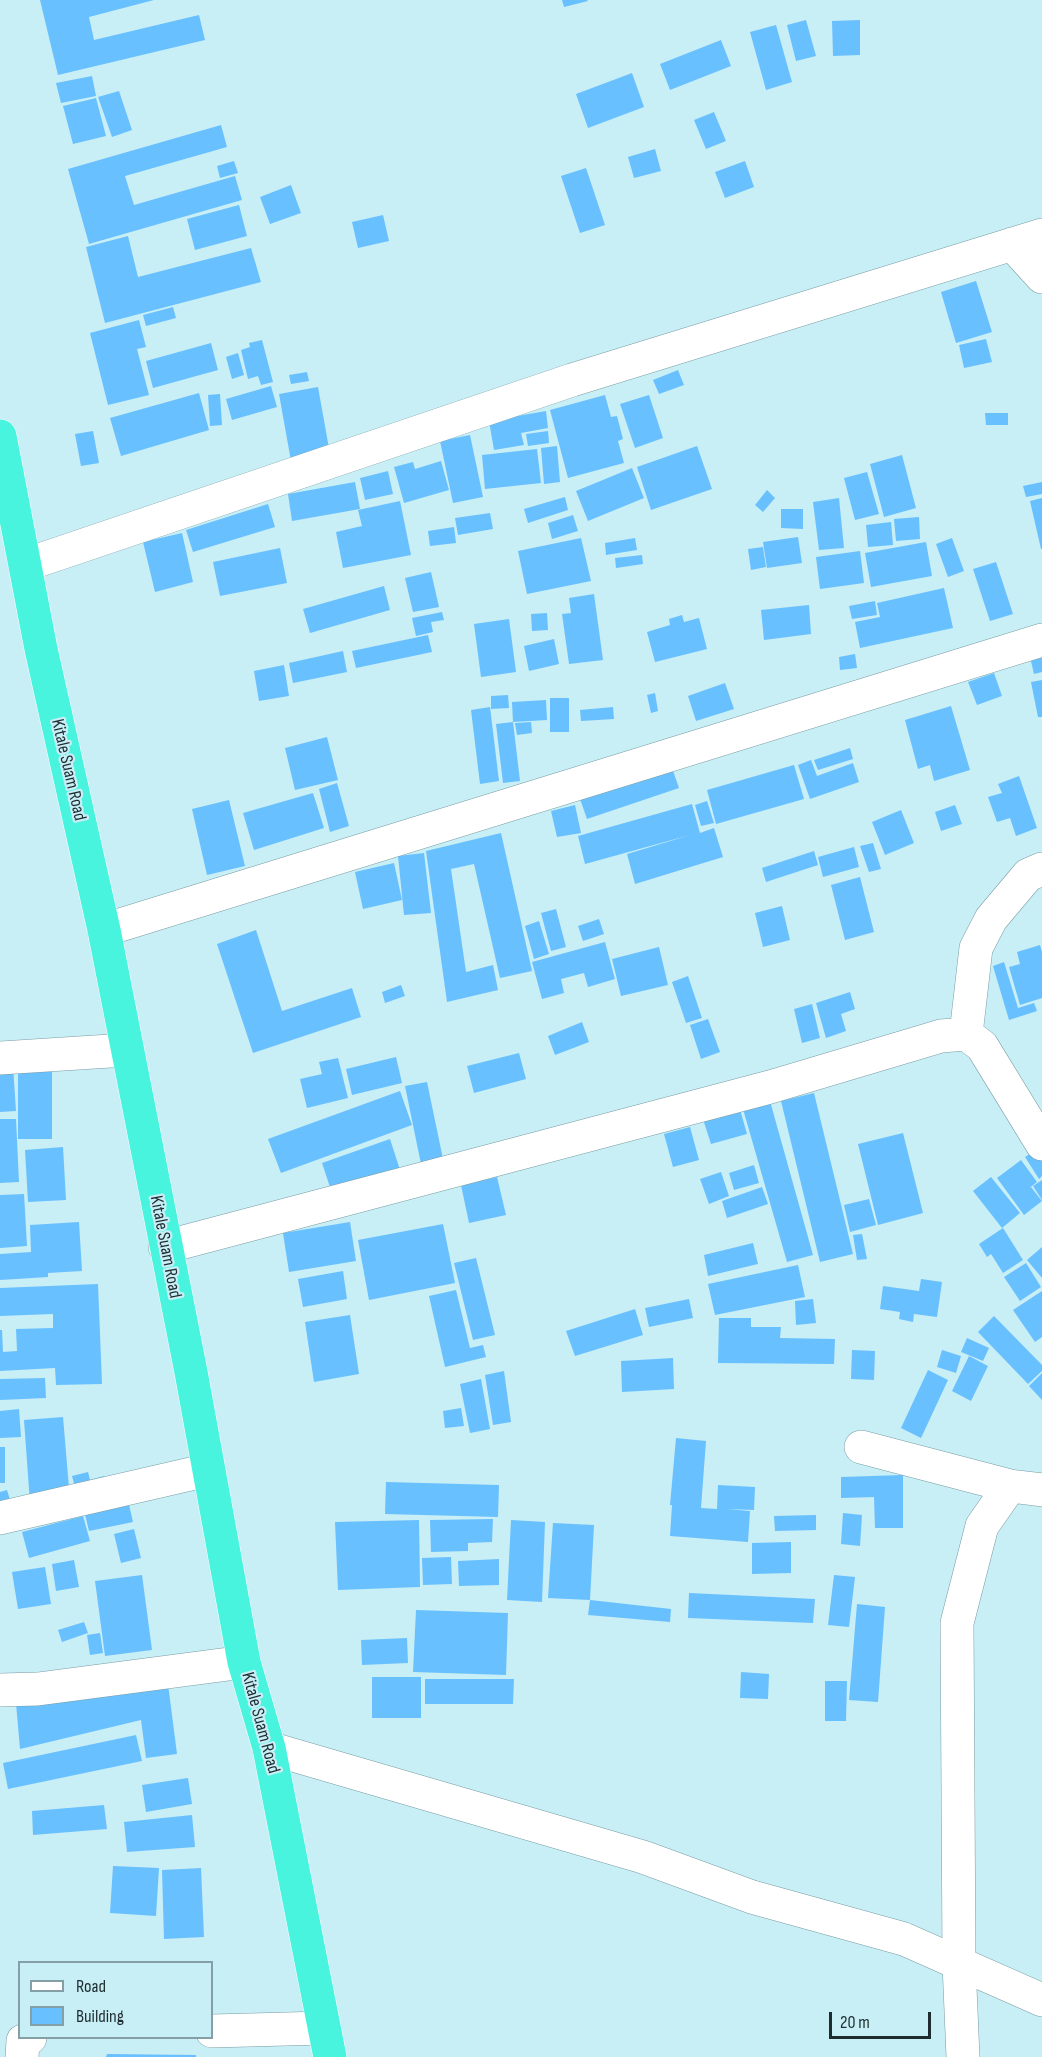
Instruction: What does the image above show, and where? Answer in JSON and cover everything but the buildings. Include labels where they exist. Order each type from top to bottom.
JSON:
[{"type":"highway","name":"Kitale Suam Road","points":[[0,436],[41,650],[104,930],[191,1372],[244,1662],[269,1748],[327,2042]]},
{"type":"street","points":[[25,565],[572,380],[1027,239],[1042,277]]},
{"type":"street","points":[[104,930],[1042,640]]},
{"type":"street","points":[[966,1034],[976,948],[991,919],[1028,875],[1042,869]]},
{"type":"street","points":[[165,1247],[770,1087],[941,1036],[966,1034],[982,1046],[1042,1144]]},
{"type":"street","points":[[0,1058],[126,1050]]},
{"type":"street","points":[[861,1447],[1010,1486],[1042,1491]]},
{"type":"street","points":[[0,1518],[208,1470]]},
{"type":"street","points":[[963,2057],[959,1964],[957,1623],[982,1526],[1010,1486]]},
{"type":"street","points":[[0,1690],[38,1689],[244,1662]]},
{"type":"street","points":[[269,1748],[643,1857],[752,1897],[904,1940],[1042,2000]]},
{"type":"street","points":[[213,2031],[327,2042]]},
{"type":"street","points":[[22,2057],[23,2041],[26,2039]]}]
